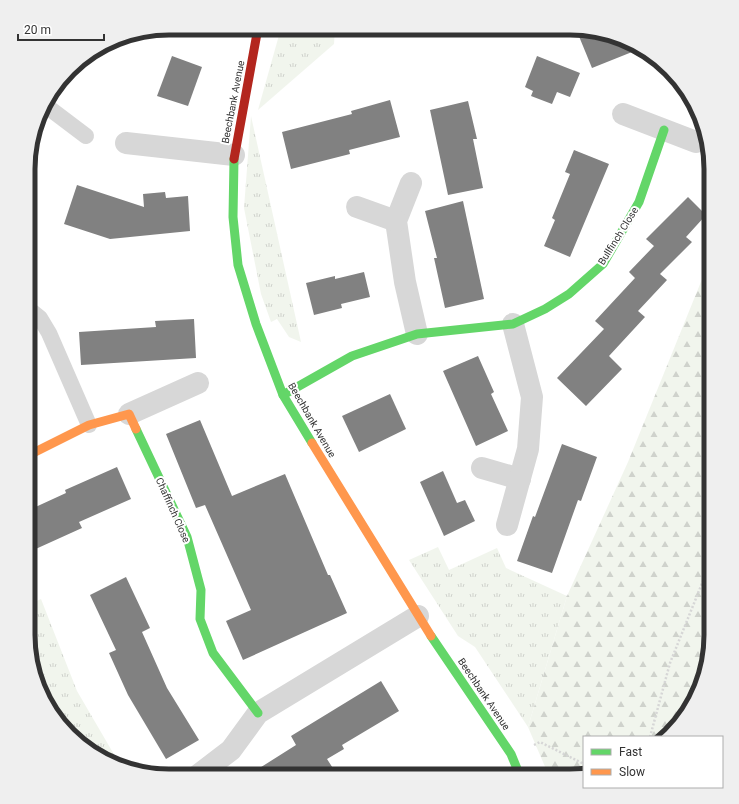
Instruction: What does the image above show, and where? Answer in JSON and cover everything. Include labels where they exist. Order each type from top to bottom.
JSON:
[{"type":"street","name":"Beechbank Avenue","points":[[257,35],[234,155],[233,217],[238,265],[256,324],[284,395],[418,616],[511,754],[517,769]]},
{"type":"street","points":[[623,114],[696,142]]},
{"type":"street","name":"Bullfinch Close","points":[[284,395],[352,356],[417,334],[513,324],[545,309],[569,294],[603,264],[639,202],[664,130]]},
{"type":"street","points":[[126,143],[234,155]]},
{"type":"street","points":[[411,183],[396,221],[405,282],[417,334]]},
{"type":"street","points":[[357,207],[396,221]]},
{"type":"street","points":[[507,524],[528,449],[532,397],[513,324]]},
{"type":"street","points":[[35,452],[89,425],[129,414],[198,382]]},
{"type":"street","name":"Chaffinch Close","points":[[129,414],[187,537],[201,590],[200,619],[213,653],[258,713]]},
{"type":"street","points":[[482,468],[520,479]]},
{"type":"street","points":[[206,769],[231,750],[258,713],[418,616]]},
{"type":"lane","points":[[50,109],[86,136]]},
{"type":"lane","points":[[35,314],[40,318],[49,333],[89,425]]},
{"type":"path","points":[[650,736],[670,663],[704,578]]},
{"type":"path","points":[[511,754],[540,742],[583,764]]},
{"type":"green space","points":[[279,35],[335,35],[334,44],[258,110]]},
{"type":"green space","points":[[251,116],[301,342],[289,337],[277,319],[271,322],[261,294],[244,208]]},
{"type":"green space","points":[[704,274],[704,644],[697,678],[686,702],[676,717],[658,736],[583,736],[583,768],[546,769],[528,727],[567,596],[628,462]]},
{"type":"green space","points":[[438,547],[449,570],[497,548],[506,568],[567,596],[528,727],[475,647],[458,636],[409,560]]},
{"type":"green space","points":[[41,599],[77,691],[116,758],[102,751],[74,730],[58,710],[49,694],[42,678],[35,644],[35,602]]},
{"type":"building","points":[[579,35],[588,36],[613,42],[634,51],[592,68]]},
{"type":"building","points":[[172,56],[202,67],[188,106],[157,96]]},
{"type":"building","points":[[537,56],[580,73],[570,97],[557,92],[552,104],[531,96],[533,91],[525,87]]},
{"type":"building","points":[[390,100],[400,137],[349,150],[350,154],[291,169],[282,132],[352,114],[351,111]]},
{"type":"building","points":[[468,101],[477,139],[473,139],[483,188],[448,195],[430,110]]},
{"type":"building","points":[[574,150],[609,164],[570,257],[544,246],[555,220],[552,218],[570,174],[565,172]]},
{"type":"building","points":[[77,185],[144,207],[143,194],[165,192],[166,198],[188,196],[190,231],[110,239],[64,224]]},
{"type":"building","points":[[688,197],[704,213],[704,217],[686,237],[692,242],[660,274],[667,280],[638,311],[645,317],[609,356],[622,369],[586,406],[557,378],[604,329],[595,321],[635,278],[629,272],[654,246],[646,239]]},
{"type":"building","points":[[463,201],[484,299],[445,308],[434,258],[437,258],[425,211]]},
{"type":"building","points":[[364,272],[370,297],[341,304],[342,308],[314,315],[306,283],[335,276],[335,279]]},
{"type":"building","points":[[194,319],[196,358],[81,365],[79,332],[156,327],[155,321]]},
{"type":"building","points":[[478,356],[494,392],[491,394],[508,431],[476,446],[443,371]]},
{"type":"building","points":[[390,394],[406,429],[359,452],[342,416]]},
{"type":"building","points":[[200,420],[232,496],[285,474],[328,575],[330,575],[347,613],[243,660],[226,621],[251,610],[205,505],[196,508],[166,434]]},
{"type":"building","points":[[562,444],[597,457],[581,501],[578,500],[552,573],[517,561],[533,516],[535,517]]},
{"type":"building","points":[[117,467],[131,499],[79,522],[82,528],[35,549],[35,507],[66,493],[65,490]]},
{"type":"building","points":[[443,471],[457,503],[465,500],[475,521],[444,536],[420,482]]},
{"type":"building","points":[[126,577],[150,628],[142,632],[167,688],[199,740],[166,759],[128,695],[109,653],[116,650],[90,595]]},
{"type":"building","points":[[381,681],[399,711],[342,745],[344,749],[327,759],[333,769],[258,769],[296,745],[291,736]]},
{"type":"traffic: fast","points":[[283,395],[352,356],[417,334],[513,324],[545,309],[569,294],[603,264],[639,202],[664,130]]},
{"type":"traffic: fast","points":[[234,159],[233,217],[238,265],[256,324],[283,395],[312,443]]},
{"type":"traffic: fast","points":[[136,429],[187,537],[201,590],[200,619],[213,653],[258,713]]},
{"type":"traffic: fast","points":[[431,636],[511,754],[517,769]]},
{"type":"traffic: slow","points":[[35,452],[89,425],[129,414],[136,429]]},
{"type":"traffic: slow","points":[[312,443],[431,636]]},
{"type":"traffic: jam","points":[[234,159],[257,35]]}]
